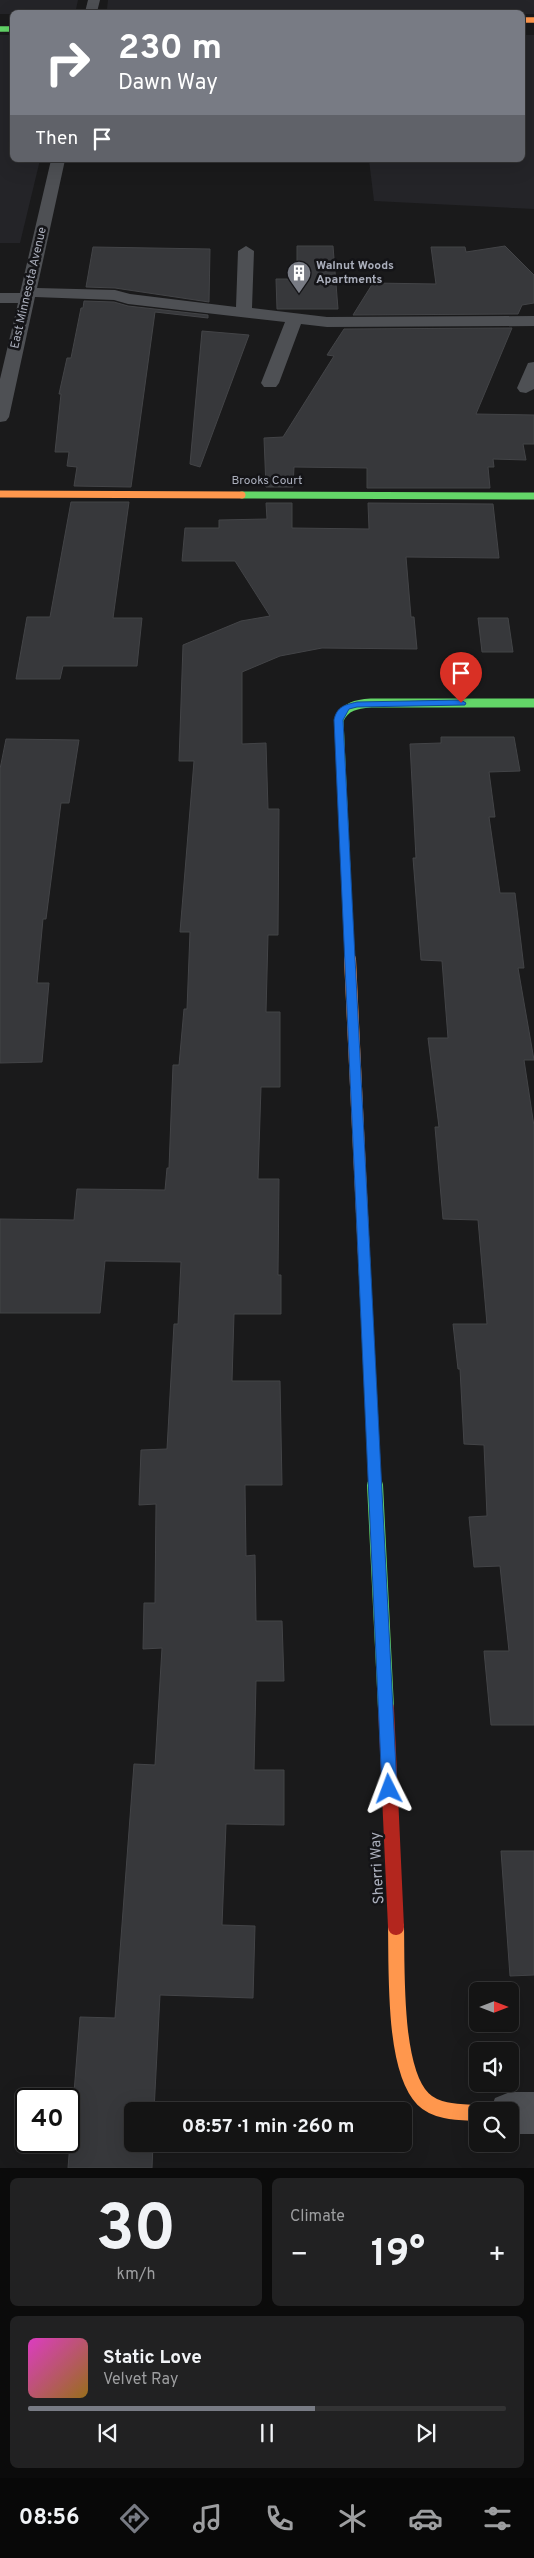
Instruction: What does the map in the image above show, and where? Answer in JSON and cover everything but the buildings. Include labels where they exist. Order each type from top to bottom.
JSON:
[{"type":"street","name":"East Minnesota Avenue","points":[[0,417],[58,162]]},
{"type":"street","points":[[244,313],[246,251]]},
{"type":"street","points":[[0,298],[26,297],[113,303],[128,299],[294,320],[327,322],[534,321]]},
{"type":"street","points":[[270,383],[294,320]]},
{"type":"street","points":[[526,388],[534,367]]},
{"type":"street","name":"Brooks Court","points":[[0,494],[534,496]]},
{"type":"street","name":"Sherri Way","points":[[469,2113],[438,2108],[419,2097],[407,2073],[402,2046],[339,720],[340,713],[345,707],[370,703],[534,703]]},
{"type":"street","points":[[519,2113],[534,2113]]},
{"type":"shaded area","points":[[0,0],[78,0],[76,9],[74,10],[10,10],[10,14],[0,14]]},
{"type":"shaded area","points":[[108,0],[534,0],[534,14],[525,14],[525,10],[107,9]]},
{"type":"shaded area","points":[[0,35],[10,35],[10,162],[40,162],[20,243],[0,243]]},
{"type":"shaded area","points":[[525,35],[534,35],[534,209],[374,201],[369,162],[525,162]]},
{"type":"traffic: fast","points":[[0,29],[10,29]]},
{"type":"traffic: fast","points":[[242,495],[534,496]]},
{"type":"traffic: fast","points":[[348,914],[339,720],[344,711],[352,706],[371,703],[534,703]]},
{"type":"traffic: fast","points":[[364,1256],[386,1708]]},
{"type":"traffic: slow","points":[[525,20],[534,20]]},
{"type":"traffic: slow","points":[[0,494],[242,495]]},
{"type":"traffic: slow","points":[[348,914],[364,1256]]},
{"type":"traffic: slow","points":[[396,1927],[399,2018],[407,2066],[414,2085],[423,2099],[435,2107],[469,2112]]},
{"type":"traffic: jam","points":[[386,1708],[396,1927]]},
{"type":"place","name":"Walnut Woods Apartments","points":[[299,294]]},
{"type":"route","points":[[389,1789],[339,720],[340,713],[345,707],[357,704],[461,703]]}]
